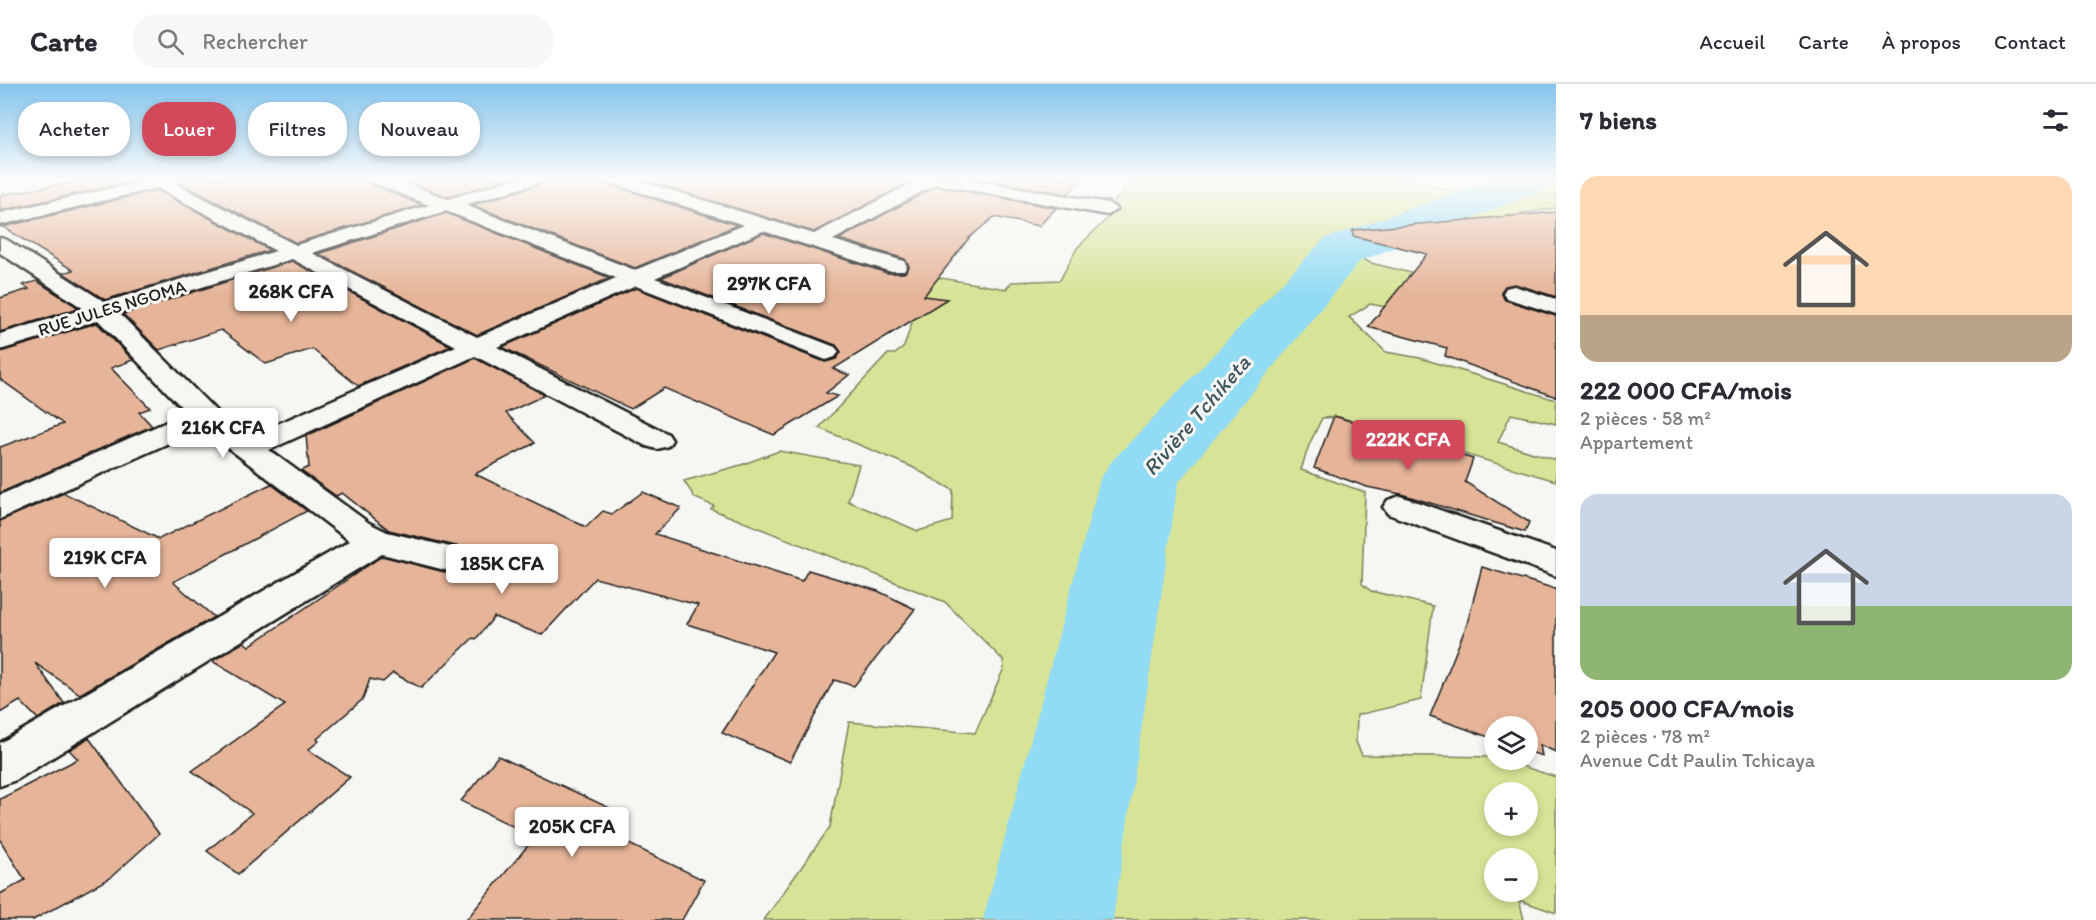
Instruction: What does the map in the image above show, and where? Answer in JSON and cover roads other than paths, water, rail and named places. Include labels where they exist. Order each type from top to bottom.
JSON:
[{"type":"street","points":[[234,217],[657,440]]},
{"type":"street","name":"RUE JULES NGOMA","points":[[0,342],[405,217]]},
{"type":"street","points":[[482,217],[826,352]]},
{"type":"street","points":[[740,217],[896,266]]},
{"type":"street","points":[[816,241],[861,217]]},
{"type":"street","points":[[248,448],[477,346],[763,224]]},
{"type":"street","points":[[0,244],[103,311],[205,416],[357,531],[377,541],[500,571]]},
{"type":"street","points":[[1514,293],[1556,307]]},
{"type":"street","points":[[0,508],[205,416]]},
{"type":"street","points":[[1400,507],[1556,564]]},
{"type":"street","points":[[0,766],[377,541]]},
{"type":"waterway","name":"Rivière Tchiketa","points":[[1048,920],[1139,479],[1342,250],[1431,217]]}]
